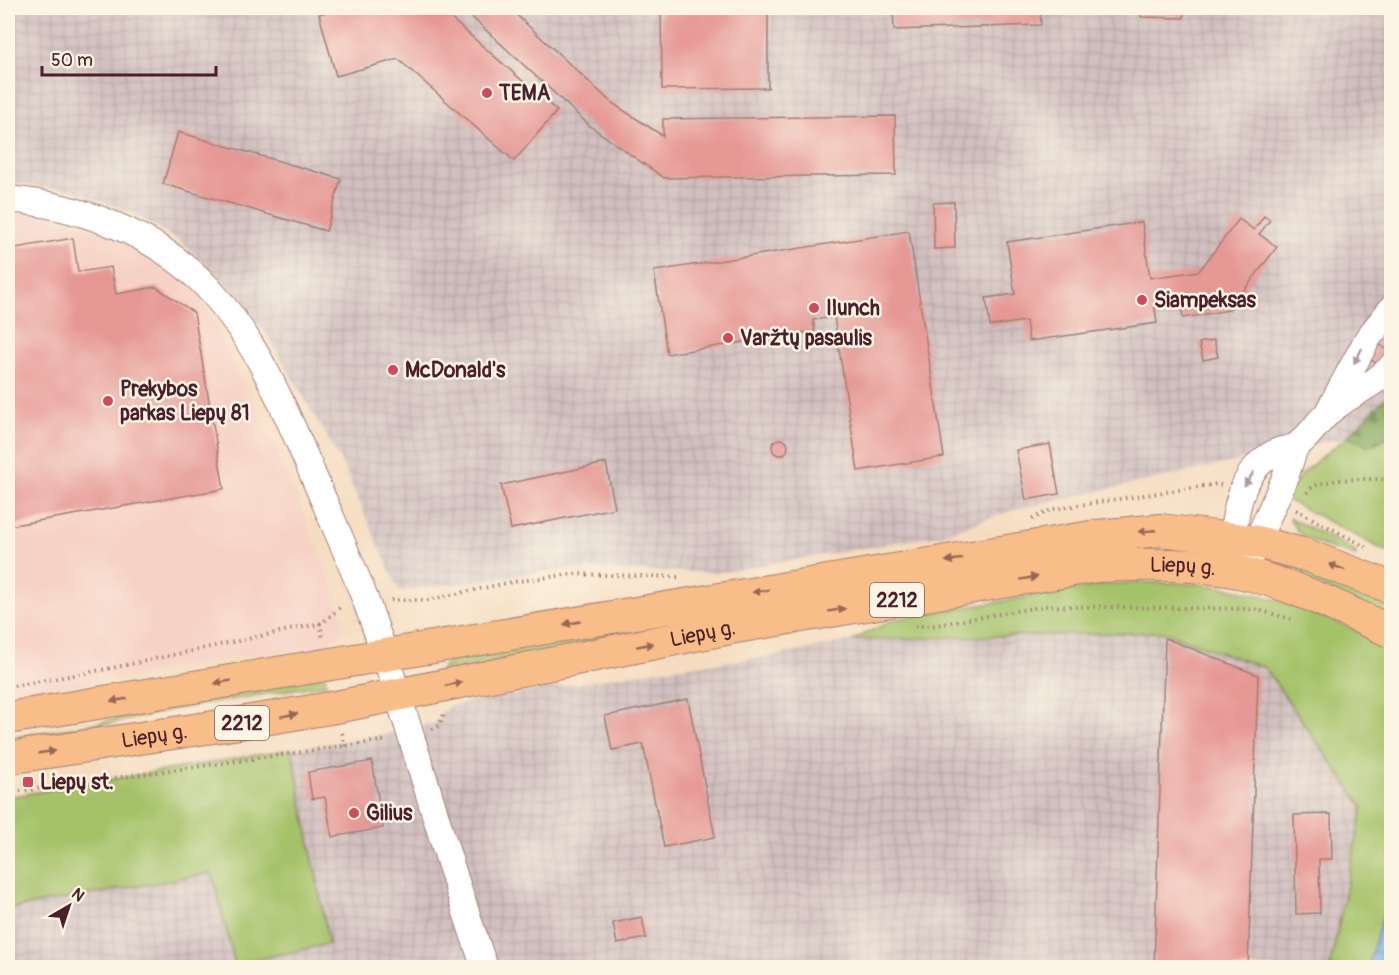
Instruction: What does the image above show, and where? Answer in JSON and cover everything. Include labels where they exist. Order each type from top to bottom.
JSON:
[{"type":"main road","name":"Liepų g.","points":[[8,718],[1096,536],[1161,530],[1244,541],[1306,555],[1392,588]]},
{"type":"main road","name":"Liepų g.","points":[[8,758],[233,724],[397,695],[730,628],[1097,566],[1159,564],[1236,572],[1297,590],[1392,632]]},
{"type":"street","points":[[8,199],[39,202],[65,208],[118,226],[164,251],[206,286],[240,327],[285,409],[367,604],[485,968]]},
{"type":"street","points":[[1328,412],[1368,338],[1392,308]]},
{"type":"street","points":[[1236,572],[1244,541],[1286,478],[1295,447],[1328,412],[1383,376],[1392,366]]},
{"type":"street","points":[[1244,541],[1240,493],[1250,475],[1276,452],[1295,447]]},
{"type":"path","points":[[1310,487],[1321,482],[1392,479]]},
{"type":"path","points":[[1298,511],[1371,549]]},
{"type":"path","points":[[1022,520],[1032,518]]},
{"type":"path","points":[[8,687],[112,668],[322,623],[340,606],[394,599],[428,600],[512,582],[572,574],[689,578]]},
{"type":"path","points":[[907,626],[930,626],[1045,606],[1254,609],[1299,621]]},
{"type":"path","points":[[8,793],[411,736],[438,726],[452,705]]},
{"type":"shaded area","points":[[8,8],[1391,8],[1391,392],[1347,437],[1013,510],[941,535],[717,573],[572,568],[399,591],[341,461],[268,336],[233,291],[180,241],[132,213],[74,191],[8,182]]},
{"type":"shaded area","points":[[8,212],[58,217],[118,236],[163,263],[199,292],[286,470],[327,570],[344,620],[338,638],[322,648],[220,659],[110,682],[67,686],[8,696]]},
{"type":"shaded area","points":[[1163,632],[1265,668],[1363,807],[1330,967],[8,968],[8,909],[213,873],[329,944],[292,749],[366,738],[436,723],[443,711],[452,705],[650,671],[774,656],[853,640]]},
{"type":"green space","points":[[1391,392],[1391,435],[1370,446],[1347,437]]},
{"type":"green space","points":[[1391,435],[1391,554],[1285,499],[1290,489],[1304,473],[1347,437],[1370,446]]},
{"type":"green space","points":[[1290,518],[1352,549],[1356,556],[1308,539],[1294,526]]},
{"type":"green space","points":[[1290,564],[1391,608],[1391,618],[1286,571]]},
{"type":"green space","points":[[1134,582],[1200,584],[1244,591],[1288,603],[1391,646],[1391,887],[1368,967],[1330,967],[1363,807],[1265,668],[1163,632],[853,640],[895,619],[1087,587]]},
{"type":"green space","points":[[718,618],[446,670],[442,668],[447,662],[617,631]]},
{"type":"green space","points":[[325,676],[326,684],[186,707],[77,731],[8,743],[8,738],[79,727],[189,702]]},
{"type":"green space","points":[[292,749],[329,944],[235,964],[212,873],[8,909],[8,797]]},
{"type":"water","points":[[1391,887],[1391,967],[1368,967]]},
{"type":"building","name":"TEMA","points":[[344,8],[439,8],[557,111],[514,161],[398,59],[336,76],[319,14]]},
{"type":"building","points":[[462,8],[509,8],[612,103],[663,136],[663,119],[895,116],[896,175],[664,178],[590,126]]},
{"type":"building","points":[[661,8],[768,8],[768,88],[662,89]]},
{"type":"building","points":[[893,8],[1040,8],[1041,25],[894,30]]},
{"type":"building","points":[[1141,8],[1184,8],[1184,18],[1141,17]]},
{"type":"building","points":[[178,132],[341,179],[326,231],[163,184]]},
{"type":"building","points":[[954,202],[955,248],[934,249],[933,203]]},
{"type":"building","points":[[1264,216],[1270,220],[1259,234],[1277,247],[1229,310],[1183,318],[1180,298],[1154,302],[1157,323],[1029,341],[1026,321],[990,326],[986,298],[1015,294],[1007,242],[1142,222],[1150,278],[1199,271],[1239,219],[1254,230]]},
{"type":"building","points":[[909,231],[944,457],[858,471],[834,317],[813,320],[815,331],[667,354],[654,271]]},
{"type":"building","name":"Prekybos parkas Liepų 81","points":[[73,238],[78,272],[111,267],[116,294],[156,287],[194,313],[224,489],[8,526],[8,240],[10,249]]},
{"type":"building","points":[[1214,340],[1218,357],[1203,360],[1199,343]]},
{"type":"building","points":[[1379,344],[1392,353],[1382,368],[1369,358]]},
{"type":"building","points":[[777,439],[783,439],[788,447],[786,453],[777,455],[772,450],[772,444]]},
{"type":"building","points":[[1050,444],[1059,494],[1026,500],[1016,450]]},
{"type":"building","points":[[606,463],[615,508],[511,529],[501,485]]},
{"type":"building","points":[[1165,638],[1258,675],[1248,968],[1154,968]]},
{"type":"building","points":[[688,699],[715,837],[664,847],[643,744],[612,750],[605,716]]},
{"type":"building","name":"Gilius","points":[[372,761],[383,828],[332,837],[325,797],[312,799],[308,772]]},
{"type":"building","points":[[1331,814],[1332,859],[1319,859],[1320,913],[1296,914],[1294,815]]},
{"type":"building","points":[[642,917],[646,938],[617,944],[613,923]]},
{"type":"place","name":"TEMA","points":[[487,93]]},
{"type":"place","name":"Siampeksas","points":[[1142,300]]},
{"type":"place","name":"Ilunch","points":[[814,308]]},
{"type":"place","name":"Varžtų pasaulis","points":[[728,338]]},
{"type":"place","name":"McDonald's","points":[[393,370]]},
{"type":"place","name":"Prekybos parkas Liepų 81","points":[[108,401]]},
{"type":"place","name":"Liepų st.","points":[[28,782]]},
{"type":"place","name":"Gilius","points":[[354,813]]}]
